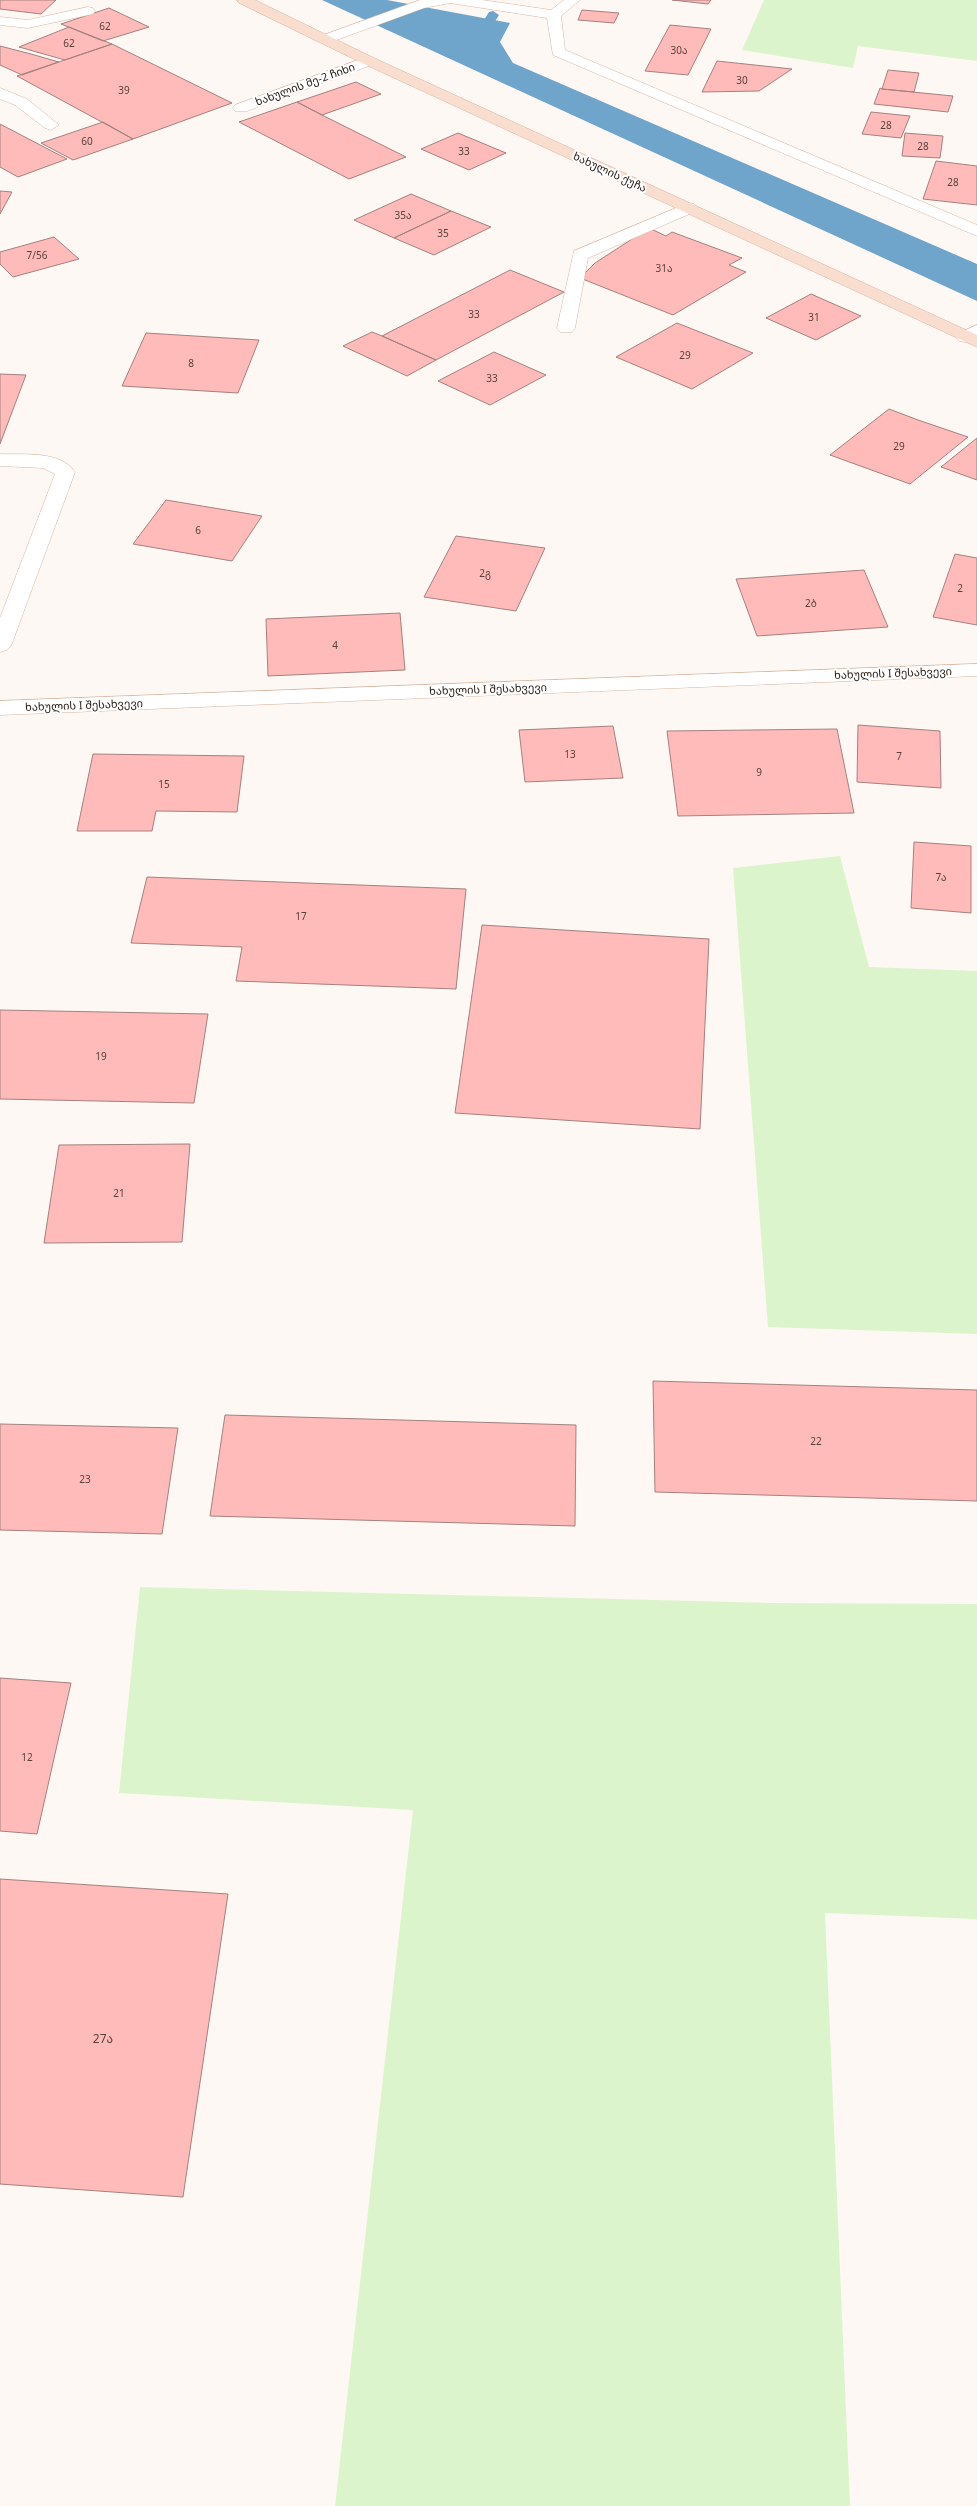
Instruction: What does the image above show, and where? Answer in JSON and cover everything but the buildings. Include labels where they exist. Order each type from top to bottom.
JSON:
[{"type":"main road","name":"ხახულის ქუჩა","points":[[244,0],[369,61],[688,208],[973,336]]},
{"type":"street","points":[[326,39],[421,4],[446,0]]},
{"type":"street","points":[[453,0],[554,15],[573,0]]},
{"type":"street","points":[[0,21],[28,24],[88,12]]},
{"type":"street","points":[[554,15],[558,52],[977,231]]},
{"type":"street","name":"ხახულის მე-2 ჩიხი","points":[[241,108],[369,61]]},
{"type":"street","points":[[0,92],[21,102],[51,125]]},
{"type":"street","points":[[566,328],[580,255],[688,208]]},
{"type":"street","points":[[0,460],[42,462],[58,465],[65,472],[0,646]]},
{"type":"street","name":"ხახულის I შესახვევი","points":[[0,708],[977,670]]},
{"type":"green space","points":[[764,0],[977,0],[977,61],[858,46],[853,68],[742,50]]},
{"type":"green space","points":[[840,856],[869,967],[977,971],[977,1334],[768,1327],[733,868]]},
{"type":"green space","points":[[140,1587],[771,1603],[977,1604],[977,1919],[825,1913],[850,2506],[335,2506],[413,1810],[119,1793]]},
{"type":"water","points":[[322,0],[387,0],[510,23],[500,42],[513,63],[977,264],[977,301]]},
{"type":"waterway","points":[[474,46],[493,15]]}]
